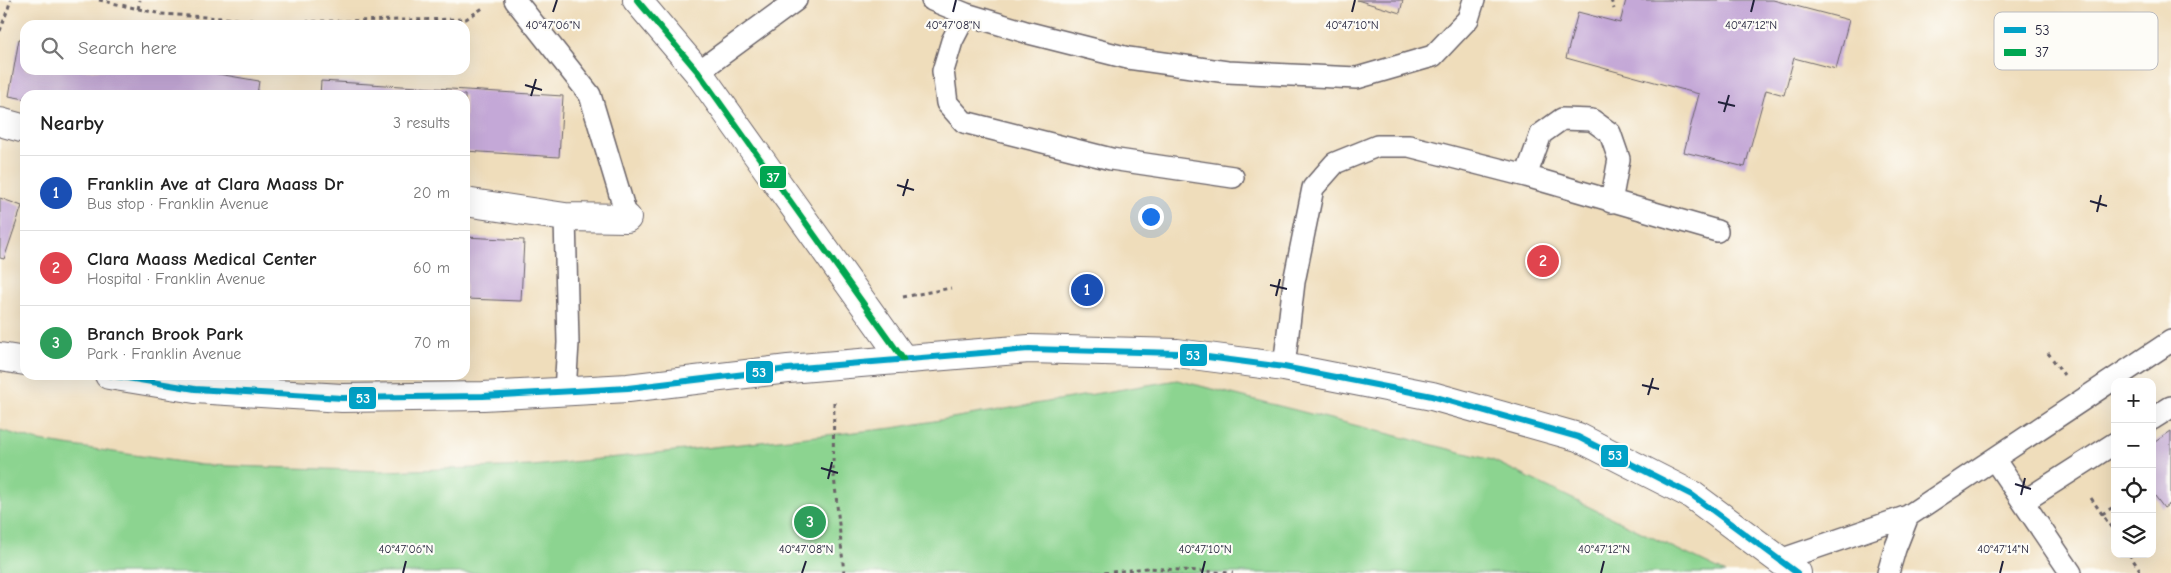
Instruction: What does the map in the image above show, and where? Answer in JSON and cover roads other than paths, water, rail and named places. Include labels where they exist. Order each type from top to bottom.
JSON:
[{"type":"main road","points":[[637,0],[698,72],[903,359]]},
{"type":"main road","points":[[0,122],[20,127]]},
{"type":"main road","points":[[470,203],[565,217],[627,218]]},
{"type":"main road","points":[[139,380],[194,389],[342,398],[483,396],[628,388],[788,369],[1029,349],[1177,353],[1284,367],[1432,396],[1578,437],[1692,495],[1788,567]]},
{"type":"main road","points":[[0,357],[20,360]]},
{"type":"lane","points":[[515,0],[590,94],[627,218]]},
{"type":"lane","points":[[698,72],[796,0]]},
{"type":"lane","points":[[932,0],[966,14],[1029,33],[1128,58],[1227,72],[1357,78],[1432,56],[1468,19],[1474,0]]},
{"type":"lane","points":[[966,14],[952,41],[943,70],[947,103],[964,122],[1111,159],[1234,177]]},
{"type":"lane","points":[[1526,176],[1541,134],[1562,119],[1592,120],[1610,133],[1619,159],[1611,202]]},
{"type":"lane","points":[[1284,367],[1294,282],[1313,188],[1335,162],[1377,146],[1409,146],[1526,176],[1717,232]]},
{"type":"lane","points":[[565,217],[568,343],[565,391]]},
{"type":"lane","points":[[1788,567],[1908,516],[2171,340]]},
{"type":"lane","points":[[2156,416],[2171,407]]},
{"type":"lane","points":[[2023,502],[2111,446]]},
{"type":"lane","points":[[1994,459],[2071,573]]},
{"type":"lane","points":[[1888,573],[1908,516]]},
{"type":"place","name":"Clara Maass Medical Center","points":[[1543,261]]},
{"type":"place","name":"Franklin Ave at Clara Maass Dr","points":[[1087,290]]},
{"type":"place","name":"Branch Brook Park","points":[[810,522]]}]
